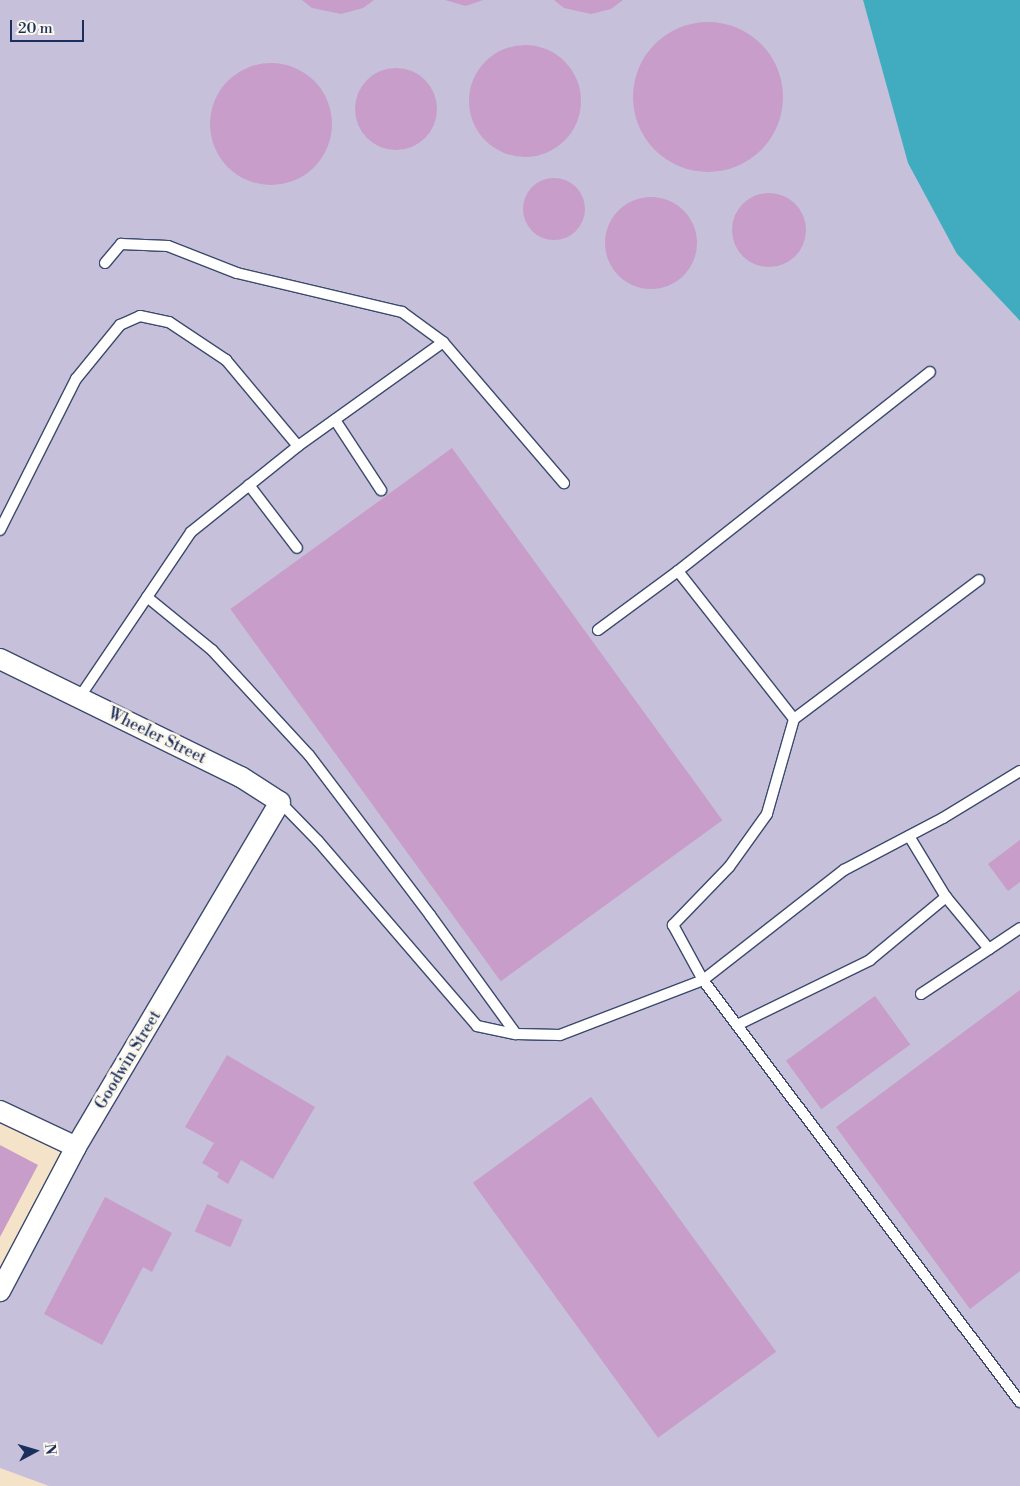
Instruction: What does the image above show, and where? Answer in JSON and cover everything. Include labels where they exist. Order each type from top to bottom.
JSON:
[{"type":"street","name":"Wheeler Street","points":[[0,658],[241,777],[280,802]]},
{"type":"street","name":"Goodwin Street","points":[[0,1291],[76,1147],[280,802]]},
{"type":"street","points":[[0,1111],[76,1147]]},
{"type":"lane","points":[[105,263],[121,244],[168,246],[236,273],[402,312],[443,342],[564,483]]},
{"type":"lane","points":[[0,530],[76,379],[120,326],[140,316],[169,322],[226,360],[298,446]]},
{"type":"lane","points":[[80,698],[191,532],[298,446],[443,342]]},
{"type":"lane","points":[[598,630],[678,571],[930,372]]},
{"type":"lane","points":[[335,420],[380,490]]},
{"type":"lane","points":[[249,485],[297,548]]},
{"type":"lane","points":[[678,571],[794,719]]},
{"type":"lane","points":[[979,580],[794,719],[767,814],[730,867],[673,925],[703,980],[1020,1402]]},
{"type":"lane","points":[[147,597],[212,650],[309,755],[430,914],[516,1034]]},
{"type":"lane","points":[[280,802],[318,841],[477,1026],[516,1034],[560,1035],[703,980],[844,870],[908,836],[1020,771]]},
{"type":"lane","points":[[908,836],[946,897],[989,949]]},
{"type":"lane","points":[[737,1025],[870,960],[946,897]]},
{"type":"lane","points":[[921,994],[1020,928]]},
{"type":"shaded area","points":[[0,0],[863,0],[878,50],[957,254],[1020,321],[1020,1486],[49,1486],[0,1468],[0,1291],[76,1147],[0,1111]]},
{"type":"water","points":[[863,0],[1020,0],[1020,321],[957,254],[908,163]]},
{"type":"building","points":[[302,0],[374,0],[363,8],[341,14],[312,8]]},
{"type":"building","points":[[445,0],[483,0],[466,6]]},
{"type":"building","points":[[554,0],[623,0],[611,9],[591,14],[564,8]]},
{"type":"building","points":[[708,22],[737,28],[761,44],[777,68],[783,97],[777,126],[761,150],[737,166],[708,172],[679,166],[655,150],[639,126],[633,97],[639,68],[655,44],[679,28]]},
{"type":"building","points":[[525,45],[547,49],[565,61],[577,79],[581,101],[577,123],[565,141],[547,153],[525,157],[503,153],[485,141],[473,123],[469,101],[473,79],[485,61],[503,49]]},
{"type":"building","points":[[271,63],[294,68],[314,81],[327,101],[332,124],[327,147],[314,167],[294,180],[271,185],[248,180],[228,167],[215,147],[210,124],[215,101],[228,81],[248,68]]},
{"type":"building","points":[[396,68],[412,71],[425,80],[434,93],[437,109],[434,125],[425,138],[412,147],[396,150],[380,147],[367,138],[358,125],[355,109],[358,93],[367,80],[380,71]]},
{"type":"building","points":[[548,178],[560,178],[576,187],[583,197],[585,209],[583,221],[576,231],[560,240],[548,240],[537,235],[528,226],[523,215],[523,203],[528,192],[537,183]]},
{"type":"building","points":[[769,193],[783,196],[795,204],[803,216],[806,230],[803,244],[795,256],[783,264],[769,267],[755,264],[743,256],[735,244],[732,230],[735,216],[743,204],[755,196]]},
{"type":"building","points":[[642,197],[660,197],[677,204],[690,217],[697,234],[697,252],[690,269],[677,282],[660,289],[642,289],[625,282],[612,269],[605,252],[605,234],[612,217],[625,204]]},
{"type":"building","points":[[452,448],[722,820],[501,981],[230,609]]},
{"type":"building","points":[[1020,840],[1020,882],[1008,891],[988,864]]},
{"type":"building","points":[[1020,990],[1020,1271],[970,1309],[836,1127]]},
{"type":"building","points":[[875,996],[910,1045],[821,1109],[786,1061]]},
{"type":"building","points":[[227,1055],[315,1107],[273,1179],[241,1160],[228,1184],[217,1177],[219,1173],[202,1163],[214,1143],[185,1127]]},
{"type":"building","points":[[591,1097],[776,1352],[658,1438],[473,1183]]},
{"type":"building","points":[[0,1145],[38,1165],[0,1237]]},
{"type":"building","points":[[105,1197],[172,1233],[152,1272],[143,1267],[102,1345],[44,1314]]},
{"type":"building","points":[[207,1204],[243,1220],[230,1247],[195,1231]]}]
